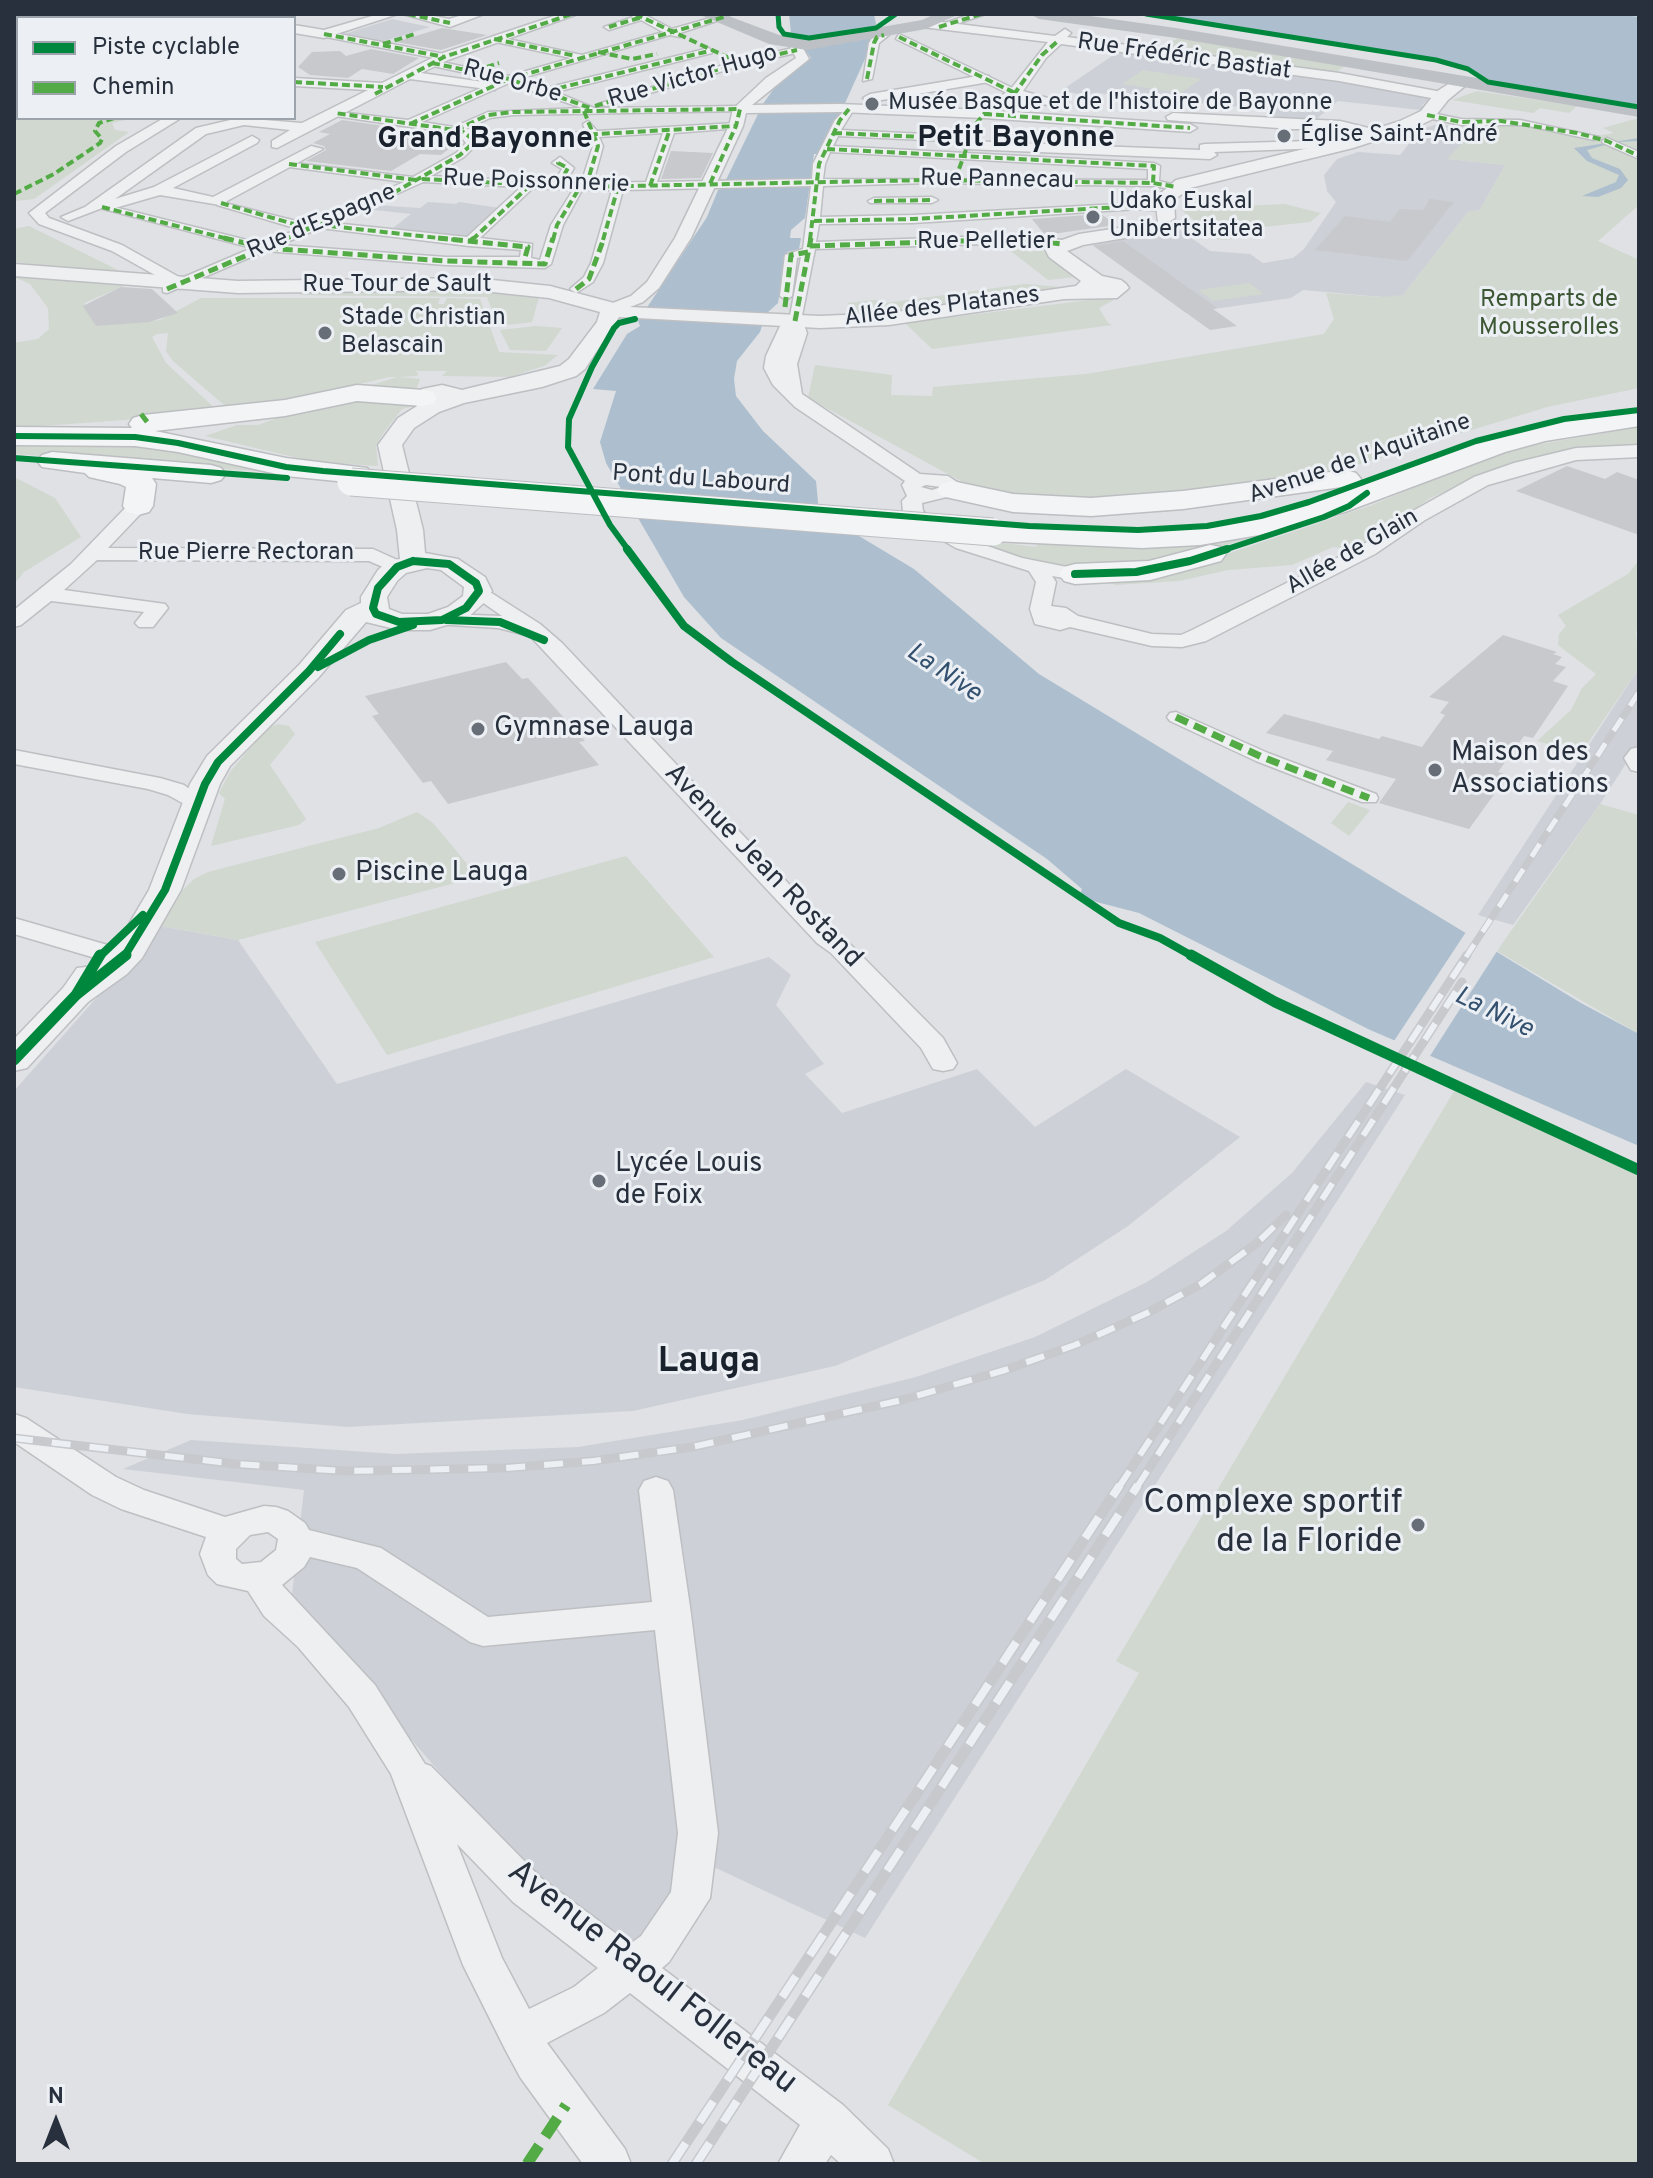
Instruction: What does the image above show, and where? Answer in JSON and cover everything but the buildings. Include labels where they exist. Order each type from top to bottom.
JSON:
[{"type":"main road","points":[[1039,14],[1176,33],[1639,111]]},
{"type":"main road","points":[[717,16],[797,46],[886,34],[938,22]]},
{"type":"main road","points":[[82,434],[145,419],[285,408],[357,393],[442,398]]},
{"type":"main road","points":[[1297,486],[1381,464],[1490,428],[1639,393]]},
{"type":"main road","points":[[1564,419],[1608,398]]},
{"type":"main road","points":[[247,459],[245,453],[203,442],[199,435],[212,426],[264,421],[285,408]]},
{"type":"main road","name":"Avenue de l'Aquitaine","points":[[994,528],[1102,539],[1200,536],[1287,520],[1476,441],[1564,419],[1639,410]]},
{"type":"main road","name":"Avenue de l'Aquitaine","points":[[1375,483],[1543,433],[1639,418]]},
{"type":"main road","points":[[14,436],[82,434],[157,439],[286,467],[354,478]]},
{"type":"main road","points":[[14,459],[272,477],[354,478]]},
{"type":"main road","points":[[14,459],[129,477],[141,484],[142,497],[138,506]]},
{"type":"main road","points":[[138,506],[171,486],[186,482],[272,477]]},
{"type":"main road","name":"Pont du Labourd","points":[[354,478],[994,528]]},
{"type":"main road","points":[[952,490],[1013,503],[1091,507],[1138,505],[1297,486],[1375,483]]},
{"type":"main road","points":[[1075,574],[1136,572],[1190,561],[1324,517],[1349,506],[1375,483]]},
{"type":"street","points":[[296,29],[324,34],[392,14]]},
{"type":"street","points":[[408,14],[450,23],[478,14]]},
{"type":"street","points":[[277,144],[304,127],[438,60],[572,14]]},
{"type":"street","points":[[938,22],[981,14]]},
{"type":"street","points":[[609,27],[638,16],[740,63]]},
{"type":"street","points":[[410,124],[509,79],[717,16]]},
{"type":"street","points":[[955,180],[966,146],[984,114],[1015,93],[1042,55],[1080,19]]},
{"type":"street","name":"Rue Frédéric Bastiat","points":[[938,22],[1058,41],[1339,77],[1442,96]]},
{"type":"street","points":[[1148,51],[1176,33]]},
{"type":"street","name":"Rue Orbe","points":[[324,34],[509,79],[547,91],[586,110]]},
{"type":"street","points":[[379,45],[415,34]]},
{"type":"street","points":[[952,490],[939,496],[919,488],[801,403],[782,385],[773,368],[785,332],[782,316],[809,249],[814,221],[813,181],[819,164],[849,106],[874,78],[874,43],[877,37],[886,34],[1015,93],[1094,117]]},
{"type":"street","points":[[494,39],[580,57]]},
{"type":"street","points":[[598,52],[632,59],[695,44]]},
{"type":"street","points":[[405,564],[406,512],[390,445],[406,423],[442,398],[542,380],[568,371],[577,364],[607,323],[611,309],[648,292],[716,186],[740,109],[771,81],[803,59],[797,46]]},
{"type":"street","name":"Rue Victor Hugo","points":[[586,110],[797,46]]},
{"type":"street","points":[[547,91],[709,51]]},
{"type":"street","points":[[475,71],[499,63]]},
{"type":"street","points":[[925,69],[954,64]]},
{"type":"street","points":[[1339,77],[1359,65]]},
{"type":"street","points":[[407,75],[490,87]]},
{"type":"street","points":[[849,106],[984,79]]},
{"type":"street","points":[[296,82],[386,86]]},
{"type":"street","points":[[814,221],[1016,215],[1138,206],[1163,217],[1164,198],[1177,187],[1382,133],[1427,115],[1442,96],[1459,82]]},
{"type":"street","points":[[365,83],[386,86]]},
{"type":"street","points":[[335,113],[456,130],[469,129],[488,115],[586,110],[849,106],[1094,117],[1189,125],[1340,125],[1382,133]]},
{"type":"street","points":[[96,208],[266,248],[446,261],[545,264],[557,225],[581,189],[597,155],[598,146],[586,110]]},
{"type":"street","points":[[1427,115],[1461,122],[1524,124],[1594,137]]},
{"type":"street","points":[[424,117],[469,129],[530,138],[736,126]]},
{"type":"street","points":[[1084,150],[1094,117]]},
{"type":"street","points":[[96,208],[201,131],[244,121],[304,127]]},
{"type":"street","points":[[158,279],[100,241],[36,216],[41,206],[121,149],[167,122],[201,131],[316,149],[219,202]]},
{"type":"street","points":[[1189,125],[1225,172]]},
{"type":"street","name":"Rue d'Espagne","points":[[158,279],[266,248],[420,180],[472,144],[469,129]]},
{"type":"street","points":[[650,186],[669,132]]},
{"type":"street","points":[[834,133],[1154,166],[1153,183]]},
{"type":"street","points":[[48,223],[159,190],[252,140]]},
{"type":"street","points":[[1609,142],[1639,156]]},
{"type":"street","points":[[827,149],[966,146],[1208,151],[1347,144]]},
{"type":"street","points":[[557,162],[568,168],[558,186]]},
{"type":"street","name":"Rue Poissonnerie","points":[[289,164],[420,180],[581,189],[716,186]]},
{"type":"street","points":[[929,180],[935,218]]},
{"type":"street","name":"Rue Pannecau","points":[[716,186],[813,181],[955,180],[1153,183],[1177,187]]},
{"type":"street","points":[[446,261],[529,186]]},
{"type":"street","points":[[576,289],[589,279],[597,263],[618,187]]},
{"type":"street","points":[[159,190],[316,227],[528,247],[524,261]]},
{"type":"street","points":[[874,201],[932,200]]},
{"type":"street","points":[[1016,215],[1028,242]]},
{"type":"street","name":"Rue Pelletier","points":[[809,249],[852,244],[1021,239],[1062,244],[1163,217]]},
{"type":"street","points":[[851,220],[852,244]]},
{"type":"street","name":"Allée des Platanes","points":[[644,314],[865,321],[1092,287],[1056,253],[1055,249],[1062,244]]},
{"type":"street","name":"Rue Tour de Sault","points":[[14,270],[255,287],[473,284],[550,292],[611,309],[644,314]]},
{"type":"street","points":[[573,274],[589,279]]},
{"type":"street","name":"Allée de Glain","points":[[1055,615],[1152,640],[1182,641],[1198,636],[1368,550],[1418,516],[1481,481],[1521,467],[1576,454],[1639,451]]},
{"type":"street","points":[[919,488],[912,501],[913,512],[921,520],[972,548],[1036,567],[1075,574]]},
{"type":"street","points":[[14,621],[92,554],[138,506]]},
{"type":"street","points":[[309,671],[369,640],[466,608],[479,591],[476,583],[449,564],[406,512]]},
{"type":"street","name":"Rue Pierre Rectoran","points":[[92,554],[373,555],[405,564]]},
{"type":"street","points":[[430,622],[388,620],[376,614],[373,608],[378,588],[405,564],[449,564]]},
{"type":"street","points":[[1036,567],[1046,582],[1040,609],[1055,615],[1061,588],[1075,574]]},
{"type":"street","name":"Avenue Jean Rostand","points":[[479,591],[544,640],[826,938],[840,948],[933,1044],[943,1063]]},
{"type":"street","points":[[48,594],[158,608],[146,623]]},
{"type":"street","points":[[14,1060],[76,995],[115,967],[130,951],[175,865],[214,768],[252,725],[309,671],[356,616],[373,608]]},
{"type":"street","name":"Avenue Jean Rostand","points":[[430,622],[500,622],[544,640]]},
{"type":"street","points":[[1176,717],[1262,757],[1369,798]]},
{"type":"street","points":[[1639,754],[1636,758],[1639,765]]},
{"type":"street","points":[[14,757],[152,783],[176,790],[197,804]]},
{"type":"street","points":[[152,783],[214,768]]},
{"type":"street","points":[[76,995],[102,952],[155,904]]},
{"type":"street","points":[[14,926],[102,952]]},
{"type":"street","points":[[14,1426],[123,1495],[228,1532]]},
{"type":"street","points":[[520,2035],[589,2000],[655,1949],[690,1898],[698,1833],[656,1490]]},
{"type":"street","points":[[251,1520],[276,1520],[293,1532],[296,1541],[296,1549],[286,1564],[258,1578],[229,1574],[220,1565],[217,1554],[228,1532],[251,1520]]},
{"type":"street","points":[[296,1541],[337,1548],[369,1558],[483,1632],[673,1614]]},
{"type":"street","name":"Avenue Raoul Follereau","points":[[258,1578],[277,1606],[311,1637],[362,1696],[408,1768],[484,1965],[535,2063],[609,2164]]},
{"type":"street","name":"Avenue Raoul Follereau","points":[[408,1768],[527,1890],[828,2120],[872,2164]]},
{"type":"street","points":[[800,2164],[828,2120]]},
{"type":"shaded area","points":[[392,19],[430,27],[381,42],[341,35]]},
{"type":"shaded area","points":[[1127,52],[1219,63],[1433,97],[1422,105],[1426,109],[1420,110],[1338,101],[1314,121],[1205,102],[1198,106],[1098,93],[1089,97],[1062,90],[1115,54]]},
{"type":"shaded area","points":[[1438,124],[1475,129],[1448,159],[1505,165],[1480,210],[1468,212],[1403,295],[1393,298],[1303,290],[1291,298],[1186,313],[1088,242],[1180,230],[1210,251],[1250,254],[1263,263],[1293,258],[1304,249],[1336,202],[1327,191],[1324,175],[1337,159],[1358,152],[1400,155],[1421,129]]},
{"type":"shaded area","points":[[428,202],[459,202],[500,208],[467,239],[389,231],[411,214],[366,209],[374,205],[420,208]]},
{"type":"shaded area","points":[[1639,668],[1639,743],[1600,804],[1513,925],[1478,915]]},
{"type":"shaded area","name":"Lycée Louis de Foix","points":[[160,926],[238,940],[337,1084],[769,957],[791,975],[776,1005],[824,1064],[805,1074],[842,1113],[977,1069],[1035,1127],[1126,1069],[1240,1137],[1128,1226],[1045,1280],[835,1366],[633,1411],[348,1427],[187,1414],[14,1387],[14,1091]]},
{"type":"shaded area","points":[[1366,1082],[1405,1095],[865,1938],[716,1868],[663,1964],[540,1887],[395,1721],[290,1611],[304,1490],[123,1469],[191,1440],[396,1454],[578,1447],[743,1420],[916,1377],[1035,1337],[1147,1282],[1226,1231],[1292,1173]]},
{"type":"green space","points":[[1178,38],[1345,66],[1335,73],[1159,49]]},
{"type":"green space","points":[[1143,70],[1201,79],[1181,93],[1122,84]]},
{"type":"green space","points":[[1477,91],[1577,106],[1569,113],[1540,108],[1533,113],[1452,100]]},
{"type":"green space","points":[[14,101],[16,120],[125,120],[112,123],[115,130],[129,132],[34,199],[15,201]]},
{"type":"green space","name":"Remparts de Mousserolles","points":[[1639,118],[1639,205],[1598,241],[1639,260],[1639,388],[1547,407],[1314,478],[1130,500],[1027,499],[970,486],[808,398],[815,365],[892,375],[891,395],[932,396],[933,387],[1086,374],[1324,334],[1334,319],[1326,293],[1381,297],[1403,295],[1468,212],[1480,210],[1505,165],[1447,159],[1481,123],[1529,125],[1591,137],[1614,133],[1603,128]]},
{"type":"green space","points":[[1285,204],[1321,213],[1310,222],[1226,231],[1234,239],[1224,240],[1217,239],[1180,209]]},
{"type":"green space","points":[[29,226],[118,270],[109,273],[14,262],[14,229]]},
{"type":"green space","points":[[1020,244],[1029,252],[1042,250],[1075,277],[1048,280],[1003,245]]},
{"type":"green space","points":[[14,277],[126,285],[84,303],[96,326],[160,320],[201,298],[440,298],[438,304],[444,304],[447,298],[480,299],[499,352],[558,355],[544,366],[510,377],[442,376],[447,371],[415,371],[417,376],[399,377],[420,379],[416,390],[362,388],[397,377],[389,377],[263,407],[231,411],[173,361],[166,351],[168,333],[157,334],[152,337],[166,363],[220,413],[14,428],[14,343],[38,339],[49,329],[48,308],[30,284]]},
{"type":"green space","points":[[1249,283],[1264,294],[1213,301],[1198,290]]},
{"type":"green space","points":[[1025,284],[1061,287],[1045,289],[1047,292],[847,317],[848,303],[875,300],[886,303]]},
{"type":"green space","points":[[442,288],[444,291],[456,288],[539,297],[532,322],[498,326],[487,297],[298,295],[315,291]]},
{"type":"green space","points":[[1106,298],[1114,300],[1099,308],[1112,325],[932,349],[905,323]]},
{"type":"green space","points":[[536,326],[562,328],[546,351],[510,350],[500,330]]},
{"type":"green space","points":[[358,399],[417,405],[402,409],[384,432],[376,445],[378,466],[315,462],[205,436],[237,425],[258,425]]},
{"type":"green space","points":[[1639,427],[1639,447],[1501,469],[1430,498],[1358,550],[1333,547],[1292,565],[1228,570],[1179,581],[1114,585],[1112,578],[1212,559],[1372,505],[1481,460],[1529,446]]},
{"type":"green space","points":[[97,439],[325,476],[14,454],[14,440]]},
{"type":"green space","points":[[14,477],[55,498],[81,537],[24,572],[14,584]]},
{"type":"green space","points":[[1259,535],[1179,560],[1076,569],[1008,553],[970,539],[1036,547],[1039,543],[1118,546],[1216,541]]},
{"type":"green space","points":[[1639,560],[1639,627],[1636,632],[1639,668],[1581,753],[1537,741],[1571,710],[1582,688],[1596,674],[1558,645],[1559,634],[1566,626],[1558,615],[1628,574]]},
{"type":"green space","points":[[278,724],[289,726],[295,734],[270,765],[306,819],[299,825],[211,846],[225,799],[219,793],[230,772],[267,728]]},
{"type":"green space","points":[[1348,802],[1370,810],[1349,836],[1331,823]]},
{"type":"green space","points":[[1600,804],[1639,815],[1639,1034],[1497,951]]},
{"type":"green space","name":"Piscine Lauga","points":[[417,812],[433,823],[478,877],[238,940],[161,926],[183,890],[194,879],[208,872],[379,828]]},
{"type":"green space","points":[[626,856],[714,957],[387,1055],[315,942]]},
{"type":"green space","name":"Complexe sportif de la Floride","points":[[1454,1091],[1639,1175],[1639,2164],[985,2164],[888,2105],[1139,1673],[1116,1661]]},
{"type":"water","name":"La Nive","points":[[789,14],[874,14],[876,24],[875,37],[841,112],[819,154],[814,154],[805,218],[791,230],[790,238],[801,238],[799,249],[787,252],[778,303],[766,314],[760,332],[737,361],[734,379],[736,396],[763,431],[816,481],[819,512],[914,569],[1039,674],[1581,1003],[1639,1034],[1639,1146],[1368,1029],[1139,913],[1080,895],[1082,889],[1047,859],[721,638],[684,597],[606,463],[600,442],[616,391],[593,389],[627,334],[640,326],[638,321],[707,217],[759,112],[766,105],[763,104],[777,84],[811,58],[791,33]]},
{"type":"water","points":[[1157,14],[1618,14],[1639,17],[1639,105],[1489,80],[1469,67],[1436,59]]},
{"type":"water","points":[[1639,138],[1639,141],[1616,142],[1587,150],[1592,158],[1620,169],[1628,180],[1621,188],[1598,197],[1582,196],[1616,182],[1619,175],[1587,161],[1574,148]]},
{"type":"pier","points":[[1468,929],[1499,948],[1428,1059],[1392,1044]]},
{"type":"railway","points":[[1466,957],[1639,692]]},
{"type":"railway","points":[[1119,1487],[1467,955]]},
{"type":"railway","points":[[1137,1487],[1462,982]]},
{"type":"railway","points":[[14,1438],[236,1464],[345,1471],[505,1468],[593,1461],[692,1447],[902,1400],[1005,1370],[1075,1345],[1147,1313],[1201,1284],[1257,1243],[1286,1215]]},
{"type":"railway","points":[[672,2164],[1120,1485]]},
{"type":"railway","points":[[696,2164],[1138,1485]]},
{"type":"marked path","points":[[408,14],[450,23]]},
{"type":"marked path","points":[[375,94],[444,57],[572,14]]},
{"type":"marked path","points":[[635,14],[740,63]]},
{"type":"marked path","points":[[939,27],[981,14]]},
{"type":"marked path","points":[[609,27],[642,17]]},
{"type":"marked path","points":[[410,124],[509,79],[724,17]]},
{"type":"marked path","points":[[324,34],[444,57]]},
{"type":"marked path","points":[[383,44],[415,34]]},
{"type":"marked path","points":[[867,79],[874,43],[877,37],[884,35]]},
{"type":"marked path","points":[[899,37],[1015,93]]},
{"type":"marked path","points":[[494,39],[576,56]]},
{"type":"marked path","points":[[955,180],[975,125],[984,114],[1015,93],[1042,55],[1058,41]]},
{"type":"marked path","points":[[595,106],[740,63],[797,50]]},
{"type":"marked path","points":[[547,91],[709,51]]},
{"type":"marked path","points":[[598,52],[632,59],[657,54]]},
{"type":"marked path","points":[[432,63],[509,79],[593,109]]},
{"type":"marked path","points":[[475,71],[499,63]]},
{"type":"marked path","points":[[296,82],[383,87]]},
{"type":"marked path","points":[[456,130],[488,115],[513,112],[740,109],[736,126],[709,186]]},
{"type":"marked path","points":[[795,321],[814,221],[819,164],[840,120],[849,109]]},
{"type":"marked path","points":[[584,111],[598,146],[586,187]]},
{"type":"marked path","points":[[167,289],[397,191],[460,155],[472,144],[471,138],[462,131],[335,113]]},
{"type":"marked path","points":[[984,114],[1190,128]]},
{"type":"marked path","points":[[1427,115],[1461,122],[1501,121],[1577,133],[1607,141],[1639,156]]},
{"type":"marked path","points":[[14,194],[54,174],[100,143],[102,139],[95,131],[99,123],[108,120]]},
{"type":"marked path","points":[[470,135],[530,138],[736,126]]},
{"type":"marked path","points":[[650,186],[669,132]]},
{"type":"marked path","points":[[834,133],[968,139]]},
{"type":"marked path","points":[[827,149],[1154,166],[1153,183]]},
{"type":"marked path","points":[[558,186],[568,168],[558,163],[560,160]]},
{"type":"marked path","points":[[289,164],[416,180]]},
{"type":"marked path","points":[[422,179],[580,187],[929,180],[1153,183],[1177,187]]},
{"type":"marked path","points":[[469,242],[529,186]]},
{"type":"marked path","points":[[102,207],[266,248],[446,261],[545,264],[557,225],[580,187]]},
{"type":"marked path","points":[[576,289],[589,279],[597,263],[618,187]]},
{"type":"marked path","points":[[874,201],[932,200]]},
{"type":"marked path","points":[[221,203],[311,229]]},
{"type":"marked path","points":[[814,221],[913,219],[1138,206],[1164,208]]},
{"type":"marked path","points":[[320,225],[528,247],[524,261]]},
{"type":"marked path","points":[[810,246],[1021,239],[1062,244]]},
{"type":"marked path","points":[[785,307],[791,255],[808,252]]},
{"type":"marked path","points":[[141,414],[148,423]]},
{"type":"marked path","points":[[1176,717],[1262,757],[1369,798]]},
{"type":"marked path","points":[[527,2164],[566,2105]]},
{"type":"cycle path","points":[[778,14],[779,27],[784,34],[809,38],[876,28],[896,14]]},
{"type":"cycle path","points":[[1146,14],[1436,60],[1468,69],[1488,82],[1639,107]]},
{"type":"cycle path","points":[[635,319],[619,323],[614,328],[592,367],[569,419],[568,447],[610,525],[684,626],[732,662],[1119,923],[1160,938],[1275,1002],[1639,1170]]},
{"type":"cycle path","points":[[14,436],[135,437],[178,443],[286,467],[323,471],[1029,526],[1138,530],[1207,526],[1261,516],[1309,502],[1476,441],[1564,419],[1639,410]]},
{"type":"cycle path","points":[[14,458],[287,478]]},
{"type":"cycle path","points":[[1075,574],[1136,572],[1190,561],[1324,517],[1349,506],[1367,493]]},
{"type":"cycle path","points":[[413,561],[449,564],[476,583],[479,591],[466,608],[442,620],[399,622],[376,614],[373,608],[378,588],[397,567],[413,561]]},
{"type":"cycle path","points":[[446,620],[500,622],[544,640]]},
{"type":"cycle path","points":[[318,667],[369,640],[413,625]]},
{"type":"cycle path","points":[[76,995],[115,967],[130,951],[165,890],[205,784],[218,762],[309,671],[340,634]]},
{"type":"cycle path","points":[[14,1060],[76,995],[102,952],[143,915]]},
{"type":"place","name":"Musée Basque et de l'histoire de Bayonne","points":[[872,104]]},
{"type":"place","name":"Église Saint-André","points":[[1284,136]]},
{"type":"place","name":"Udako Euskal Unibertsitatea","points":[[1093,217]]},
{"type":"place","name":"Stade Christian Belascain","points":[[325,333]]},
{"type":"place","name":"Gymnase Lauga","points":[[478,729]]},
{"type":"place","name":"Maison des Associations","points":[[1435,770]]},
{"type":"place","name":"Piscine Lauga","points":[[339,874]]},
{"type":"place","name":"Lycée Louis de Foix","points":[[599,1181]]},
{"type":"place","name":"Complexe sportif de la Floride","points":[[1418,1525]]},
{"type":"district","name":"Petit Bayonne","points":[[1016,140]]},
{"type":"district","name":"Grand Bayonne","points":[[485,141]]},
{"type":"district","name":"Lauga","points":[[709,1364]]}]
